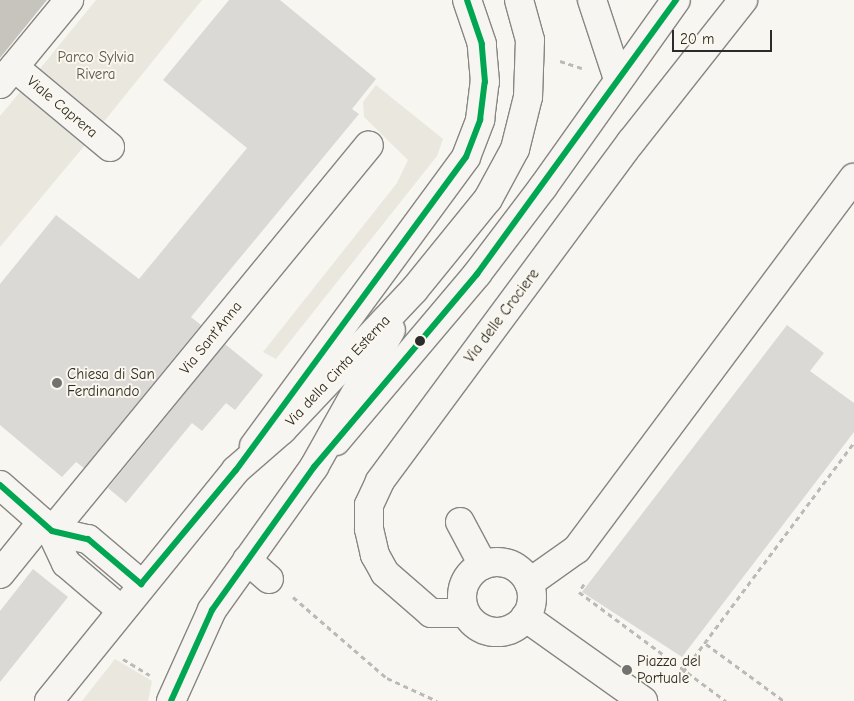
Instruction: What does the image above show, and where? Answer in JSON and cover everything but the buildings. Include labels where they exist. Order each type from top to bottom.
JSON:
[{"type":"street","name":"Viale Caprera","points":[[69,0],[7,76],[110,147]]},
{"type":"street","name":"Via della Cinta Esterna","points":[[49,701],[141,584],[236,470],[466,157],[480,120],[485,82],[482,44],[467,0]]},
{"type":"street","name":"Via della Cinta Esterna","points":[[236,470],[282,430],[414,290],[488,199],[503,175],[521,133],[528,98],[530,40],[519,0]]},
{"type":"street","points":[[592,0],[618,79]]},
{"type":"street","name":"Via della Cinta Esterna","points":[[170,701],[212,610],[314,467],[477,274],[544,187],[618,79],[676,0]]},
{"type":"street","name":"Via delle Crociere","points":[[465,613],[431,613],[384,572],[373,546],[369,505],[380,481],[619,158],[743,0]]},
{"type":"street","name":"Via Sant'Anna","points":[[0,574],[47,527],[369,145]]},
{"type":"street","points":[[529,583],[577,549],[854,178]]},
{"type":"street","name":"Via della Cinta Esterna","points":[[314,467],[414,290]]},
{"type":"street","points":[[0,485],[47,527],[66,563],[121,610]]},
{"type":"street","points":[[460,522],[483,565]]},
{"type":"street","points":[[47,527],[88,539],[141,584]]},
{"type":"street","points":[[247,560],[269,579]]},
{"type":"street","points":[[496,562],[509,565],[529,583],[532,594],[525,617],[514,627],[500,632],[486,630],[473,623],[465,613],[462,600],[463,585],[471,573],[483,565],[496,562]]},
{"type":"street","points":[[525,617],[643,701]]},
{"type":"path","points":[[682,672],[706,644],[854,443]]},
{"type":"path","points":[[269,579],[359,651],[387,678],[437,701]]},
{"type":"path","points":[[585,582],[579,592],[682,672],[726,701]]},
{"type":"path","points":[[706,644],[784,701]]},
{"type":"path","points":[[114,653],[153,676]]},
{"type":"green space","name":"Parco Sylvia Rivera","points":[[96,0],[202,0],[98,129],[34,76]]},
{"type":"green space","points":[[376,85],[443,139],[437,156],[276,359],[263,352],[397,183],[408,160],[364,117],[363,102]]},
{"type":"green space","name":"Parco Sylvia Rivera","points":[[25,86],[90,139],[0,247],[0,116]]},
{"type":"green space","points":[[115,659],[152,681],[148,701],[82,701]]},
{"type":"shaded area","points":[[0,0],[47,0],[0,58]]},
{"type":"transit line","points":[[0,485],[52,531],[88,539],[141,584],[236,470],[466,157],[480,120],[485,82],[482,44],[467,0]]},
{"type":"transit line","points":[[171,701],[212,610],[314,467],[477,274],[676,0]]},
{"type":"place","name":"Chiesa di San Ferdinando","points":[[57,383]]},
{"type":"place","name":"Piazza del Portuale","points":[[627,670]]}]
